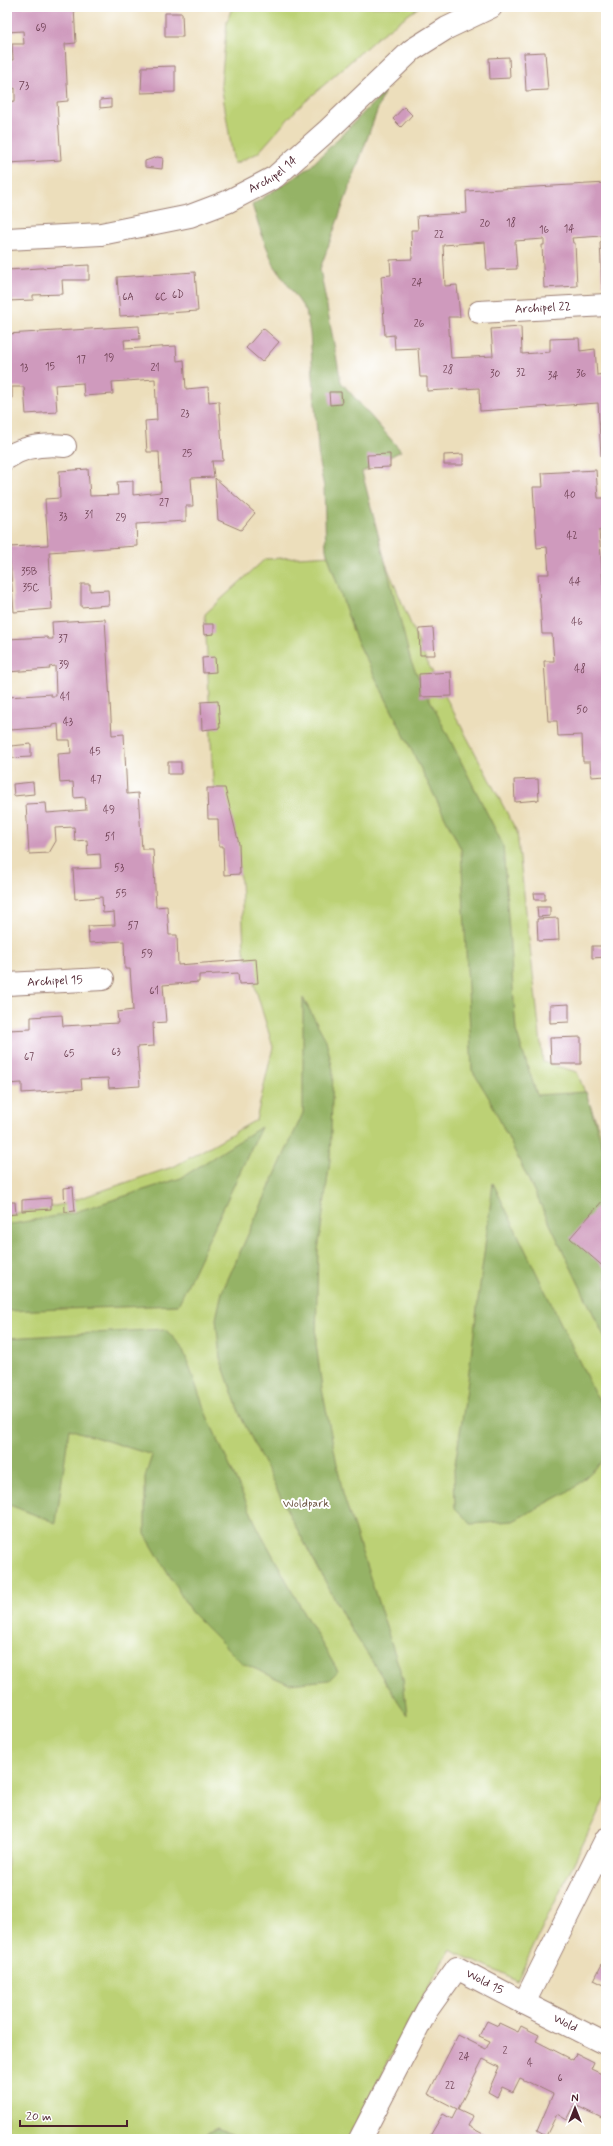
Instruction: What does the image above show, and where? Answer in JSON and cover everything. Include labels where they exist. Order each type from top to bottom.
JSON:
[{"type":"street","name":"Archipel 14","points":[[7,239],[101,234],[190,216],[227,202],[275,177],[328,130],[412,50],[447,28],[491,7]]},
{"type":"street","name":"Archipel 22","points":[[479,312],[606,305]]},
{"type":"street","points":[[7,458],[15,452],[45,444],[65,446]]},
{"type":"street","name":"Archipel 15","points":[[7,984],[103,979]]},
{"type":"street","points":[[524,2003],[606,1839]]},
{"type":"street","name":"Wold 15","points":[[360,2139],[427,2010],[458,1968],[524,2003]]},
{"type":"street","name":"Wold","points":[[524,2003],[606,2044]]},
{"type":"green space","points":[[236,7],[419,7],[379,36],[296,110],[258,153],[234,164],[221,84],[227,22],[231,10]]},
{"type":"green space","points":[[384,92],[320,269],[341,382],[401,451],[362,472],[411,662],[503,845],[516,1031],[537,1095],[586,1092],[606,1158],[606,1340],[489,1098],[472,1070],[461,849],[355,637],[326,550],[324,487],[319,463],[310,333],[306,311],[274,265],[252,205],[309,168]]},
{"type":"green space","name":"Woldpark","points":[[381,552],[424,656],[517,832],[543,1062],[577,1072],[606,1146],[606,1796],[517,1981],[450,1950],[411,2017],[348,2139],[7,2139],[7,1215],[60,1205],[175,1166],[256,1120],[273,1047],[244,950],[241,881],[213,782],[205,614],[265,559]]},
{"type":"green space","points":[[303,998],[326,1040],[333,1070],[330,1160],[318,1251],[316,1343],[322,1389],[343,1494],[403,1679],[407,1715],[348,1624],[289,1514],[240,1415],[220,1358],[216,1319],[222,1292],[303,1113]]},
{"type":"green space","points":[[261,1127],[178,1305],[7,1311],[7,1225],[72,1213],[181,1178]]},
{"type":"green space","points":[[493,1183],[594,1392],[606,1410],[606,1456],[603,1461],[573,1489],[513,1521],[471,1524],[455,1508],[454,1470],[466,1395]]},
{"type":"green space","points":[[165,1329],[182,1347],[207,1416],[257,1526],[305,1615],[338,1671],[329,1680],[289,1684],[242,1663],[191,1612],[145,1534],[145,1477],[152,1455],[69,1429],[56,1523],[7,1504],[7,1338]]},
{"type":"green space","points":[[218,2128],[240,2139],[195,2139]]},
{"type":"building","points":[[7,7],[74,7],[76,43],[65,44],[68,101],[57,102],[61,160],[8,163],[7,102],[15,101],[15,88],[7,91],[7,60],[13,60],[12,44],[24,44],[23,31],[7,32]]},
{"type":"building","points":[[165,13],[182,13],[183,37],[165,37]]},
{"type":"building","points":[[545,52],[548,90],[526,91],[524,53]]},
{"type":"building","points":[[509,57],[510,78],[490,79],[489,58]]},
{"type":"building","points":[[175,66],[175,92],[141,93],[142,67]]},
{"type":"building","points":[[111,99],[111,107],[100,108],[100,100]]},
{"type":"building","points":[[404,107],[412,115],[401,127],[393,119]]},
{"type":"building","points":[[157,157],[163,158],[162,169],[145,167],[145,161]]},
{"type":"building","points":[[606,183],[606,284],[602,284],[600,242],[602,241],[602,236],[572,238],[573,243],[575,243],[577,286],[544,288],[542,245],[544,245],[544,239],[515,241],[517,269],[487,270],[485,242],[443,245],[445,286],[457,285],[460,317],[448,317],[451,358],[493,356],[491,329],[521,327],[522,354],[550,352],[550,339],[579,338],[580,351],[595,349],[597,375],[606,374],[606,456],[601,456],[598,403],[480,411],[479,388],[427,391],[427,377],[420,377],[418,348],[395,349],[394,335],[385,336],[381,276],[391,275],[390,260],[412,259],[411,230],[418,230],[417,216],[467,213],[466,191]]},
{"type":"building","points":[[89,265],[89,280],[62,280],[63,294],[33,295],[33,300],[7,301],[7,270]]},
{"type":"building","points":[[195,272],[198,311],[120,316],[117,277]]},
{"type":"building","points":[[139,326],[140,339],[124,340],[125,349],[176,346],[177,361],[184,360],[186,389],[208,387],[209,402],[219,401],[223,461],[212,461],[214,477],[191,478],[193,506],[186,506],[186,521],[136,524],[137,546],[49,552],[52,609],[14,612],[9,547],[48,545],[45,499],[60,498],[59,471],[88,469],[90,496],[118,495],[117,482],[133,481],[133,495],[161,492],[159,452],[147,452],[145,421],[157,420],[155,379],[112,382],[113,394],[84,396],[83,383],[55,385],[57,412],[26,414],[24,387],[12,387],[12,398],[7,399],[7,334]]},
{"type":"building","points":[[263,328],[279,342],[262,362],[246,348]]},
{"type":"building","points":[[329,392],[341,392],[342,404],[330,405]]},
{"type":"building","points":[[390,454],[390,467],[368,468],[367,455]]},
{"type":"building","points":[[463,454],[463,465],[444,465],[444,455]]},
{"type":"building","points":[[596,470],[598,498],[606,498],[606,529],[599,530],[603,584],[606,584],[606,776],[591,777],[590,762],[583,762],[582,735],[558,736],[557,721],[548,721],[544,661],[554,661],[552,634],[542,634],[538,574],[549,574],[547,547],[537,548],[533,487],[543,487],[542,473]]},
{"type":"building","points":[[215,478],[255,513],[241,530],[218,520]]},
{"type":"building","points":[[81,584],[90,584],[90,591],[108,590],[109,605],[81,607]]},
{"type":"building","points":[[105,619],[112,735],[124,734],[127,794],[138,793],[142,849],[153,849],[156,907],[167,906],[169,935],[177,935],[178,965],[256,959],[258,983],[239,984],[238,973],[199,975],[199,982],[163,985],[166,1022],[153,1023],[154,1046],[137,1047],[140,1086],[109,1088],[108,1078],[81,1079],[82,1089],[22,1093],[22,1083],[7,1084],[7,1030],[31,1029],[31,1017],[62,1015],[63,1026],[118,1023],[117,1012],[133,1010],[130,969],[125,969],[124,941],[89,943],[88,926],[115,925],[114,912],[103,913],[102,897],[75,899],[73,869],[101,868],[100,854],[88,855],[87,840],[75,841],[74,827],[55,828],[56,841],[49,853],[29,854],[26,804],[46,803],[47,813],[86,810],[85,797],[74,798],[73,782],[60,783],[58,754],[71,753],[70,740],[59,740],[58,724],[53,725],[53,727],[10,730],[8,697],[51,694],[51,696],[56,696],[55,666],[49,667],[50,669],[7,672],[7,639],[47,637],[48,639],[53,639],[52,622]]},
{"type":"building","points":[[203,624],[214,624],[214,634],[204,635]]},
{"type":"building","points":[[433,628],[435,655],[420,655],[419,629]]},
{"type":"building","points":[[215,657],[216,672],[203,673],[202,658]]},
{"type":"building","points":[[451,672],[452,696],[420,697],[419,674]]},
{"type":"building","points":[[218,701],[220,728],[202,730],[201,702]]},
{"type":"building","points":[[31,744],[31,757],[12,758],[11,746]]},
{"type":"building","points":[[168,762],[181,762],[181,774],[168,774]]},
{"type":"building","points":[[538,779],[539,800],[515,802],[514,780]]},
{"type":"building","points":[[33,782],[34,794],[14,796],[13,784]]},
{"type":"building","points":[[207,788],[225,788],[239,844],[240,874],[224,875],[223,846],[219,846],[218,819],[208,819]]},
{"type":"building","points":[[534,893],[545,893],[545,900],[535,900]]},
{"type":"building","points":[[537,907],[550,907],[550,916],[538,917]]},
{"type":"building","points":[[558,918],[559,940],[538,941],[537,919]]},
{"type":"building","points":[[592,946],[606,946],[606,957],[592,958]]},
{"type":"building","points":[[569,1004],[569,1022],[550,1023],[550,1005]]},
{"type":"building","points":[[581,1037],[581,1064],[551,1064],[550,1038]]},
{"type":"building","points":[[73,1187],[75,1211],[65,1212],[64,1188]]},
{"type":"building","points":[[51,1198],[51,1209],[22,1211],[22,1200]]},
{"type":"building","points":[[604,1199],[606,1201],[606,1269],[570,1238]]},
{"type":"building","points":[[7,1202],[15,1202],[16,1214],[7,1215]]},
{"type":"building","points":[[606,1956],[606,1986],[594,1980]]},
{"type":"building","points":[[487,2021],[498,2026],[499,2023],[518,2032],[521,2026],[539,2035],[536,2041],[573,2060],[576,2053],[594,2062],[591,2069],[606,2076],[606,2120],[575,2105],[567,2120],[557,2114],[546,2136],[537,2131],[553,2094],[520,2078],[513,2092],[502,2087],[497,2097],[488,2092],[499,2067],[483,2059],[458,2109],[473,2116],[468,2126],[487,2136],[485,2139],[428,2139],[443,2114],[452,2119],[457,2109],[428,2094],[443,2064],[458,2035],[486,2049],[490,2041],[479,2036]]},
{"type":"building","points":[[606,2125],[606,2139],[605,2139],[600,2136]]}]
